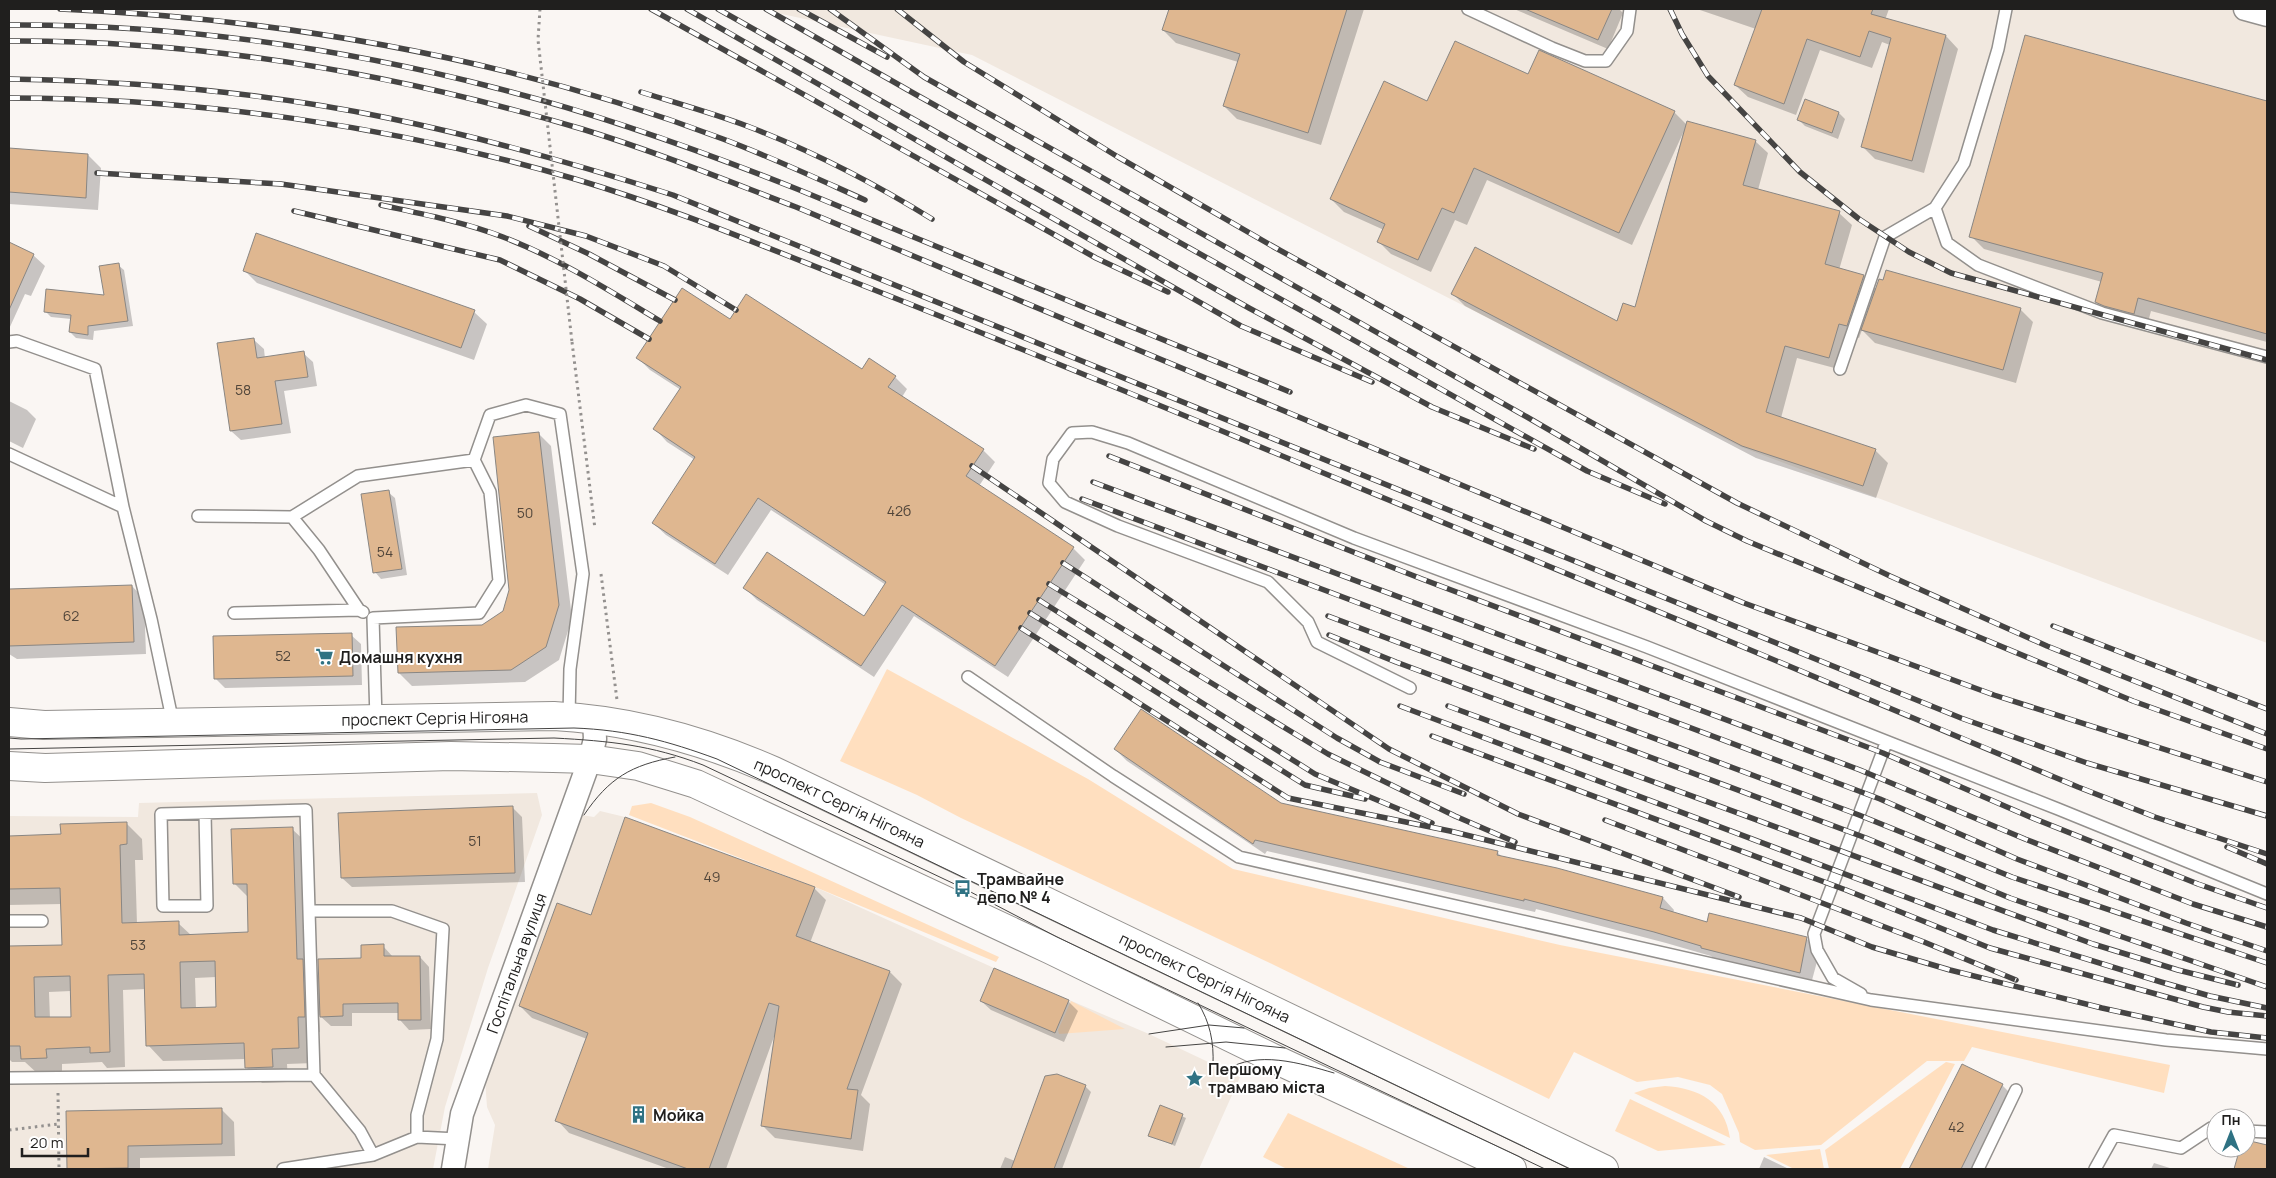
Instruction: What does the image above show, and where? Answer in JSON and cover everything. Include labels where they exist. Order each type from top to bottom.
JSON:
[{"type":"highway","name":"проспект Сергія Нігояна","points":[[9,722],[44,725],[376,719],[582,718],[658,730],[700,742],[774,771],[1604,1169]]},
{"type":"highway","points":[[9,766],[45,768],[451,756],[590,759],[638,766],[696,784],[1069,958],[1483,1163],[1512,1169]]},
{"type":"street","points":[[2245,9],[2267,16]]},
{"type":"street","name":"Госпітальна вулиця","points":[[453,1169],[462,1114],[590,759],[595,740],[582,718]]},
{"type":"lane","points":[[1468,9],[1552,48],[1585,61],[1606,61],[1627,31],[1630,9]]},
{"type":"lane","points":[[1840,369],[1885,237],[1935,208],[1964,164],[1998,49],[2006,9]]},
{"type":"lane","points":[[1935,208],[1947,243],[1978,265],[2102,313],[2267,357]]},
{"type":"lane","points":[[9,342],[17,341],[95,369],[123,507],[152,619],[173,723]]},
{"type":"lane","points":[[292,517],[319,550],[359,610],[373,618],[479,613],[499,581],[490,492],[474,460],[490,415],[526,405],[560,414],[583,574],[570,669],[582,718]]},
{"type":"lane","points":[[1410,688],[1317,642],[1308,622],[1268,582],[1118,526],[1065,502],[1049,483],[1053,459],[1072,433],[1092,432],[1128,443],[1354,538],[1638,644],[2058,809],[2267,894]]},
{"type":"lane","points":[[9,454],[123,507]]},
{"type":"lane","points":[[198,516],[292,517],[358,476],[474,460]]},
{"type":"lane","points":[[234,613],[359,610]]},
{"type":"lane","points":[[373,618],[376,719]]},
{"type":"lane","points":[[968,677],[1113,776],[1239,857],[1871,1000],[2166,1040],[2267,1049]]},
{"type":"lane","points":[[1871,1000],[1833,978],[1817,950],[1814,934],[1886,743]]},
{"type":"lane","points":[[206,813],[207,906],[163,906],[161,814],[306,810],[314,1075],[360,1131],[374,1155]]},
{"type":"lane","points":[[309,911],[392,911],[443,929],[437,1039],[417,1115],[416,1137]]},
{"type":"lane","points":[[9,921],[42,920]]},
{"type":"lane","points":[[9,1078],[314,1075]]},
{"type":"lane","points":[[1978,1169],[2016,1090]]},
{"type":"lane","points":[[2095,1169],[2114,1135],[2181,1148],[2206,1131]]},
{"type":"lane","points":[[284,1169],[374,1155],[416,1137],[458,1139]]},
{"type":"path","points":[[540,9],[538,40],[572,342]]},
{"type":"path","points":[[58,1077],[59,1169]]},
{"type":"path","points":[[9,1130],[59,1124]]},
{"type":"shaded area","points":[[758,9],[2267,9],[2267,643],[1741,447],[972,55]]},
{"type":"shaded area","points":[[887,669],[1088,779],[1233,869],[1560,945],[2170,1065],[2164,1093],[1972,1047],[1964,1061],[1927,1061],[1821,1145],[1755,1150],[1740,1142],[1739,1133],[1722,1094],[1710,1085],[1678,1077],[1637,1082],[1574,1052],[1549,1099],[1274,965],[961,818],[917,795],[840,761]]},
{"type":"shaded area","points":[[537,793],[542,815],[488,968],[445,1107],[433,1169],[9,1169],[9,816],[138,817],[139,803]]},
{"type":"shaded area","points":[[651,803],[690,817],[999,957],[996,962],[815,887],[629,815],[632,806]]},
{"type":"shaded area","points":[[600,811],[625,817],[815,887],[994,968],[1149,1034],[1240,1077],[1199,1169],[488,1169],[495,1125],[487,1107],[485,1079],[575,814],[594,817]]},
{"type":"shaded area","points":[[1071,1001],[1125,1029],[1059,1034],[1058,1030]]},
{"type":"shaded area","points":[[1946,1062],[1955,1064],[1900,1169],[1829,1169],[1825,1150]]},
{"type":"shaded area","points":[[1665,1086],[1689,1090],[1708,1099],[1723,1115],[1730,1138],[1634,1093],[1649,1088]]},
{"type":"shaded area","points":[[1630,1099],[1726,1145],[1658,1151],[1615,1131]]},
{"type":"shaded area","points":[[1288,1113],[1410,1169],[1287,1169],[1263,1157]]},
{"type":"shaded area","points":[[1820,1149],[1824,1169],[1794,1169],[1766,1155]]},
{"type":"building","points":[[1169,9],[1347,9],[1308,133],[1223,106],[1240,54],[1162,30]]},
{"type":"building","points":[[1525,9],[1612,9],[1598,40]]},
{"type":"building","points":[[1762,9],[1873,9],[1871,14],[1946,35],[1912,161],[1861,147],[1891,38],[1869,31],[1860,57],[1807,39],[1784,104],[1734,85]]},
{"type":"building","points":[[2025,35],[2267,101],[2267,334],[2138,298],[2134,314],[2104,306],[2095,302],[2103,273],[1969,237]]},
{"type":"building","points":[[1455,41],[1528,74],[1539,50],[1675,111],[1619,233],[1474,168],[1454,213],[1442,208],[1418,260],[1377,242],[1385,224],[1330,199],[1384,81],[1427,101]]},
{"type":"building","points":[[1805,99],[1839,112],[1832,133],[1797,120]]},
{"type":"building","points":[[1687,121],[1756,140],[1743,185],[1840,211],[1825,264],[1864,275],[1847,326],[1839,324],[1829,358],[1785,346],[1766,412],[1876,449],[1863,486],[1742,446],[1451,294],[1475,247],[1617,321],[1623,303],[1635,307]]},
{"type":"building","points":[[9,148],[88,154],[86,198],[9,192]]},
{"type":"building","points":[[256,233],[475,310],[461,348],[243,271]]},
{"type":"building","points":[[9,242],[34,254],[9,310]]},
{"type":"building","points":[[119,263],[128,321],[88,326],[88,335],[69,332],[71,315],[44,312],[46,289],[104,295],[99,266]]},
{"type":"building","points":[[1886,270],[2021,308],[2003,370],[1861,330],[1879,279],[1883,280]]},
{"type":"building","points":[[682,288],[730,319],[746,294],[862,369],[869,358],[896,376],[888,387],[984,449],[966,476],[1074,547],[995,666],[902,605],[861,666],[743,588],[767,552],[864,616],[886,582],[758,498],[715,564],[652,523],[695,457],[653,429],[681,387],[636,358]]},
{"type":"building","points":[[254,338],[257,358],[304,351],[308,377],[275,381],[282,424],[230,431],[217,343]]},
{"type":"building","points":[[539,432],[559,605],[546,647],[511,670],[398,673],[396,627],[482,625],[503,611],[509,590],[493,437]]},
{"type":"building","points":[[389,490],[402,569],[373,573],[361,494]]},
{"type":"building","points":[[132,585],[134,642],[9,646],[9,589]]},
{"type":"building","points":[[352,633],[353,676],[214,679],[213,636]]},
{"type":"building","points":[[1141,709],[1281,803],[1498,851],[1497,855],[1557,868],[1663,897],[1660,908],[1707,922],[1709,913],[1807,937],[1800,973],[1701,948],[1701,946],[1654,932],[1524,899],[1524,901],[1255,840],[1253,844],[1114,749]]},
{"type":"building","points":[[513,806],[515,873],[341,878],[338,813]]},
{"type":"building","points":[[625,817],[815,887],[796,936],[890,971],[847,1089],[858,1090],[851,1139],[761,1126],[779,1006],[769,1003],[709,1169],[688,1169],[555,1121],[588,1033],[519,1006],[557,903],[591,915]]},
{"type":"building","points":[[127,822],[127,844],[120,845],[122,923],[179,921],[179,935],[248,932],[247,884],[233,884],[231,829],[293,827],[297,959],[303,959],[305,1017],[298,1017],[299,1048],[272,1049],[273,1067],[245,1068],[244,1043],[146,1046],[144,974],[108,975],[110,1052],[90,1053],[90,1047],[46,1049],[47,1058],[21,1059],[20,1046],[9,1046],[9,946],[62,945],[60,888],[9,889],[9,836],[61,834],[60,824]],"holes":[[[215,961],[216,1007],[181,1008],[180,962]],[[70,976],[71,1017],[35,1017],[34,977]]]},
{"type":"building","points":[[384,944],[384,956],[420,956],[421,1020],[398,1020],[398,1003],[343,1004],[343,1016],[320,1017],[318,959],[361,958],[361,945]]},
{"type":"building","points":[[994,968],[1069,1000],[1055,1033],[980,1001]]},
{"type":"building","points":[[1962,1064],[2003,1084],[1961,1169],[1909,1169]]},
{"type":"building","points":[[1057,1074],[1086,1085],[1054,1169],[1011,1169],[1045,1076]]},
{"type":"building","points":[[1160,1105],[1183,1114],[1172,1144],[1148,1136]]},
{"type":"building","points":[[222,1108],[222,1144],[128,1146],[128,1168],[67,1169],[66,1111]]},
{"type":"building","points":[[2256,1142],[2267,1145],[2267,1169],[2234,1169],[2237,1158],[2256,1158]]},
{"type":"tram line","points":[[9,738],[574,728],[612,731],[664,742],[717,759],[1570,1169]]},
{"type":"tram line","points":[[9,749],[554,738],[648,748],[703,765],[963,888],[1057,937],[1545,1169]]},
{"type":"tram line","points":[[584,815],[603,791],[622,775],[646,764],[675,757]]},
{"type":"tram line","points":[[1198,1003],[1206,1017],[1210,1032],[1213,1048],[1213,1065]]},
{"type":"tram line","points":[[1149,1034],[1209,1025],[1244,1028]]},
{"type":"tram line","points":[[1166,1047],[1226,1042],[1285,1048]]},
{"type":"tram line","points":[[1226,1070],[1238,1064],[1251,1061],[1279,1060],[1334,1073]]},
{"type":"railway","points":[[60,9],[145,14],[313,33],[396,47],[479,65],[561,86],[723,139],[865,200]]},
{"type":"railway","points":[[651,9],[1096,258],[1168,292]]},
{"type":"railway","points":[[687,9],[1241,326],[1372,382]]},
{"type":"railway","points":[[718,9],[1249,308],[1432,407],[1534,449]]},
{"type":"railway","points":[[766,9],[1587,471],[1665,504]]},
{"type":"railway","points":[[799,9],[887,57]]},
{"type":"railway","points":[[830,9],[924,77],[1527,417],[1706,521],[1747,541],[2133,701],[2267,749]]},
{"type":"railway","points":[[897,9],[964,62],[1118,157],[1274,247],[1737,503],[1890,576],[2047,646],[2267,734]]},
{"type":"railway","points":[[1670,9],[1682,34],[1708,76],[1800,172],[1859,219],[1909,252],[1951,273],[2267,360]]},
{"type":"railway","points":[[9,25],[132,29],[193,34],[315,50],[436,73],[573,109],[686,147],[797,189],[1290,392]]},
{"type":"railway","points":[[9,41],[81,42],[154,47],[298,64],[442,92],[582,129],[689,166],[796,207],[1744,603],[1994,695],[2267,782]]},
{"type":"railway","points":[[9,79],[104,82],[200,90],[342,109],[496,143],[673,195],[1961,718],[2087,763],[2267,816]]},
{"type":"railway","points":[[641,92],[707,112],[771,135],[865,180],[932,219]]},
{"type":"railway","points":[[9,98],[151,103],[295,119],[437,144],[506,160],[608,189],[770,248],[1077,371],[2078,787],[2155,817],[2267,854]]},
{"type":"railway","points":[[97,173],[281,184],[507,216],[586,236],[664,266],[736,310]]},
{"type":"railway","points":[[381,205],[473,227],[523,245],[583,276],[660,321]]},
{"type":"railway","points":[[294,211],[500,260],[580,299],[649,339]]},
{"type":"railway","points":[[529,226],[589,254],[675,300]]},
{"type":"railway","points":[[1109,456],[1422,579],[1883,753],[2030,817],[2198,884],[2267,908]]},
{"type":"railway","points":[[972,466],[1389,749],[1518,814],[1739,897]]},
{"type":"railway","points":[[1093,482],[1860,770],[2025,839],[2193,904],[2267,927]]},
{"type":"railway","points":[[1082,499],[1880,799],[2017,859],[2186,923],[2267,951]]},
{"type":"railway","points":[[1063,563],[1337,738],[1380,762],[1464,794]]},
{"type":"railway","points":[[1049,584],[1328,754],[1455,816],[1515,842]]},
{"type":"railway","points":[[1039,600],[1315,774],[1432,823]]},
{"type":"railway","points":[[1030,613],[1305,785],[1365,799]]},
{"type":"railway","points":[[1328,616],[1859,815],[2012,877],[2267,963]]},
{"type":"railway","points":[[2053,626],[2267,709]]},
{"type":"railway","points":[[1021,628],[1288,798],[1450,831],[1801,918],[1872,947],[1950,970],[2102,1008],[2211,1032],[2267,1038]]},
{"type":"railway","points":[[1329,635],[1396,662],[1866,838],[2010,898],[2267,987]]},
{"type":"railway","points":[[1400,706],[1993,930],[2210,996],[2267,1008]]},
{"type":"railway","points":[[1448,706],[2093,944],[2178,970],[2238,985]]},
{"type":"railway","points":[[1432,736],[1846,890],[1990,948],[2203,1007],[2267,1016]]},
{"type":"railway","points":[[1605,820],[1924,942],[2016,980]]},
{"type":"railway","points":[[2227,847],[2267,864]]},
{"type":"place","name":"Домашня кухня","points":[[325,657]]},
{"type":"place","name":"Трамвайне депо № 4","points":[[963,888]]},
{"type":"place","name":"Першому трамваю міста","points":[[1194,1078]]},
{"type":"place","name":"Мойка","points":[[639,1115]]}]
